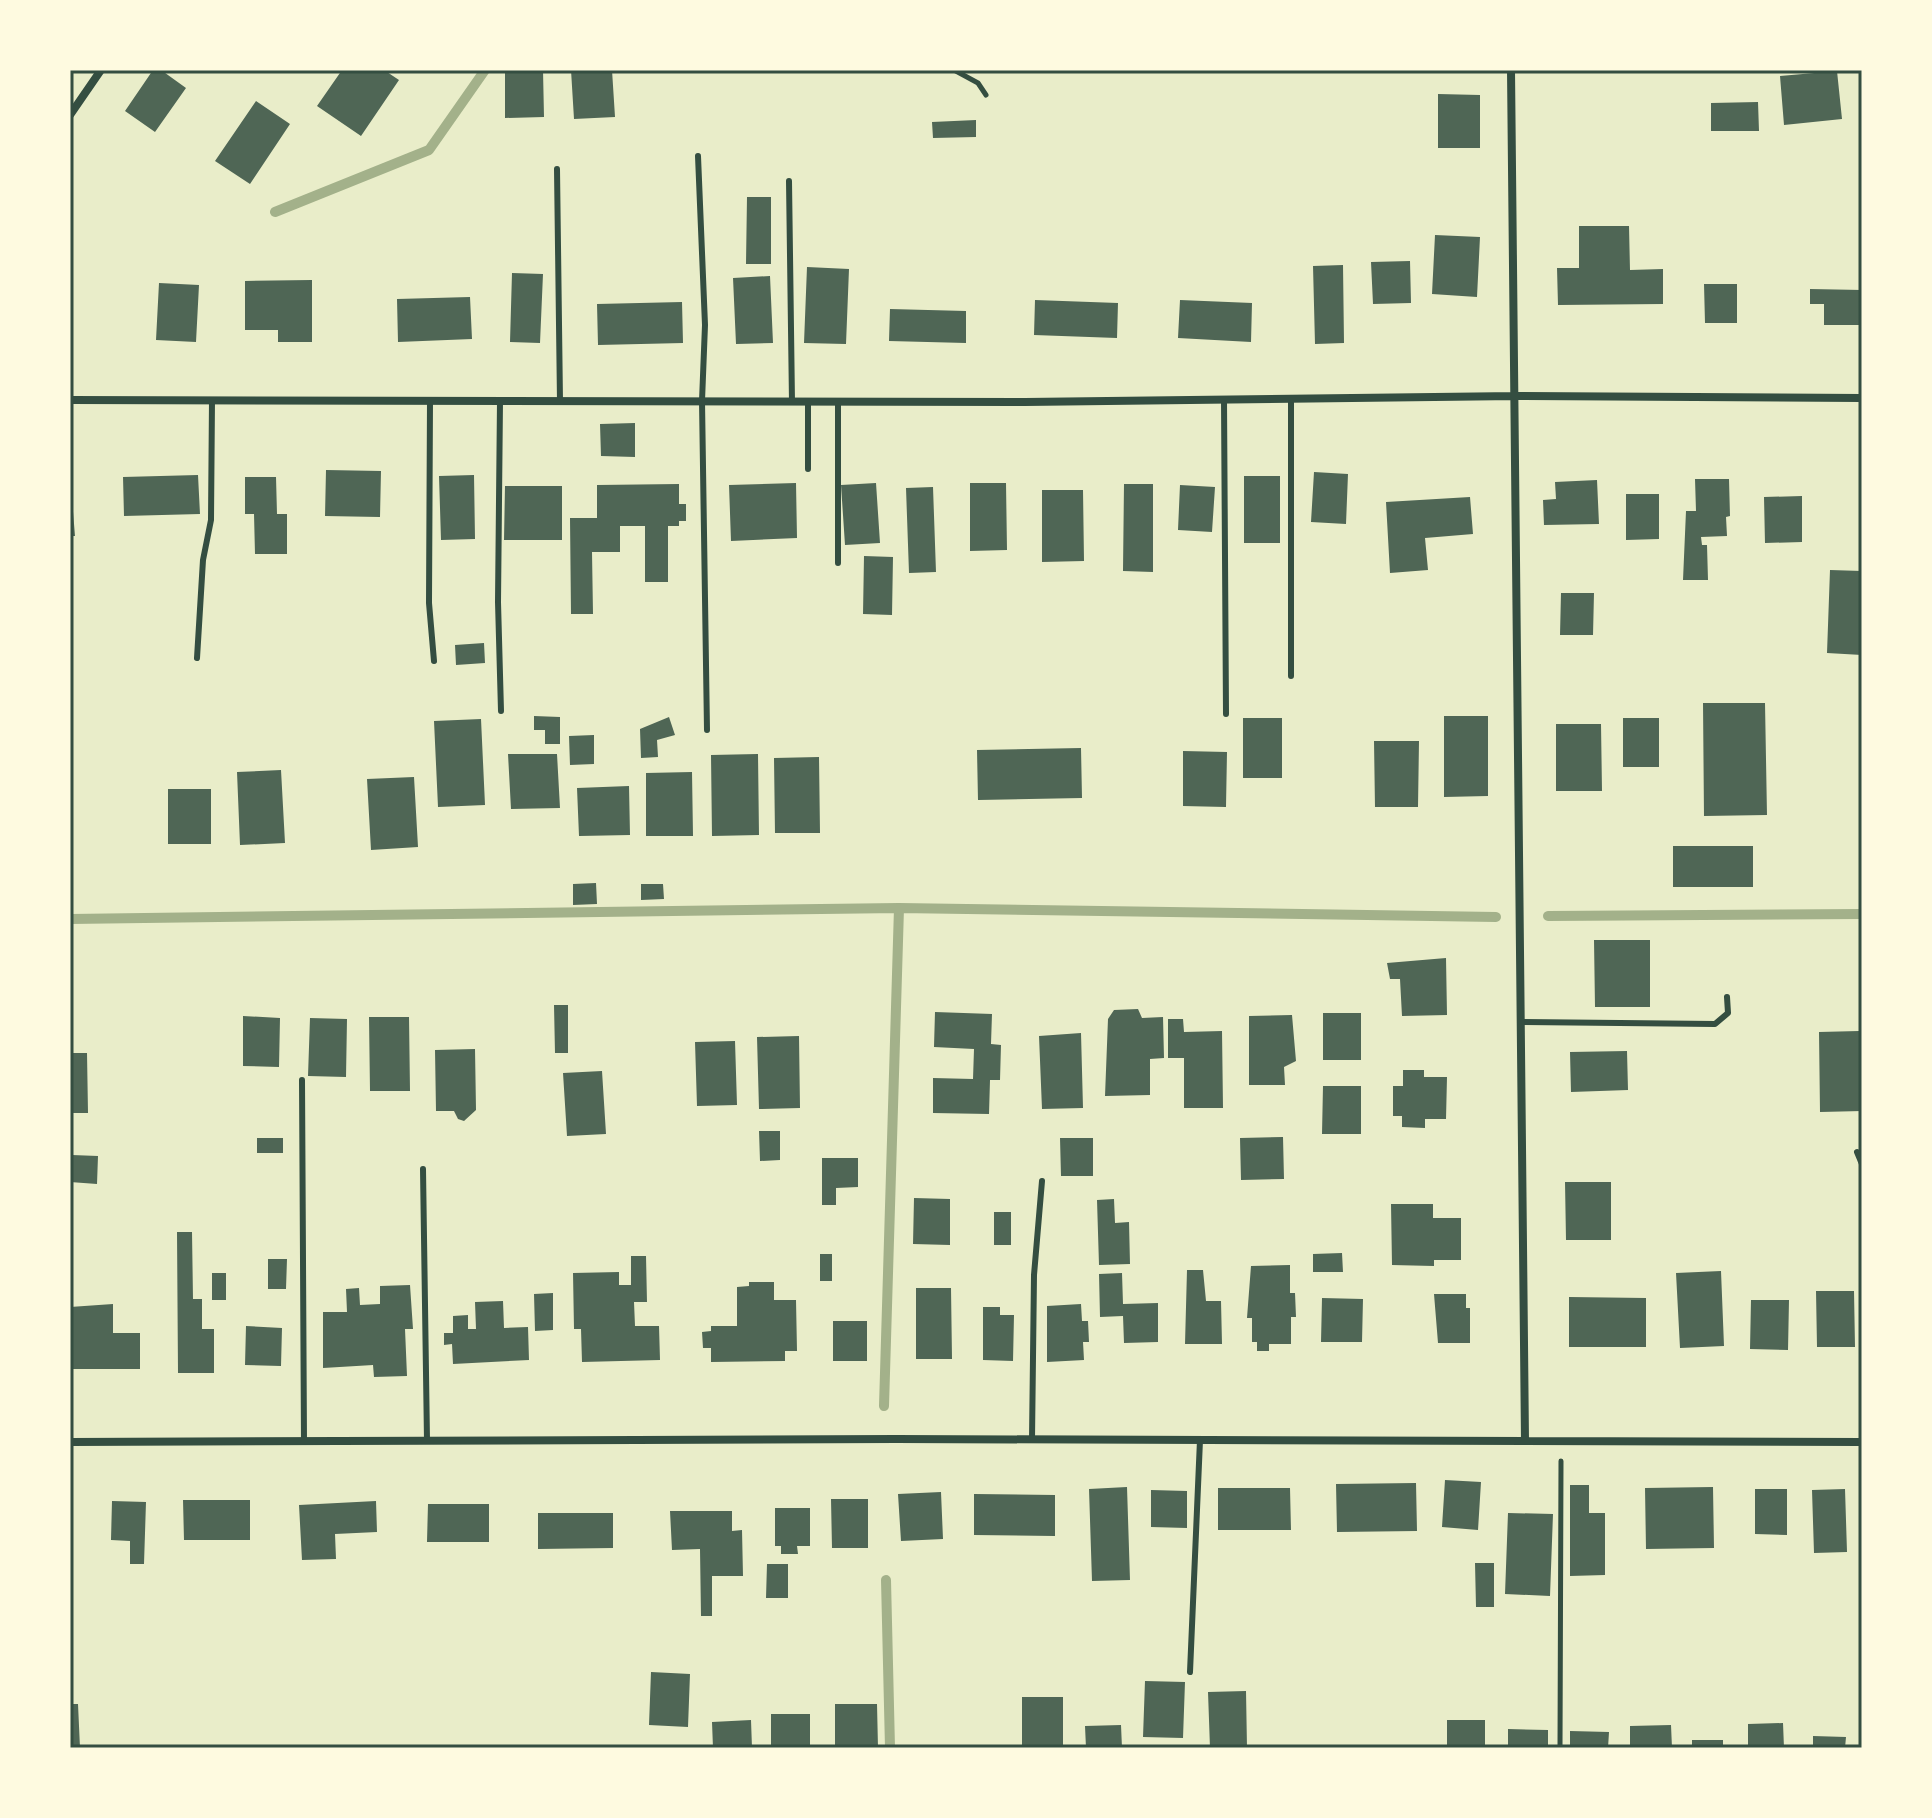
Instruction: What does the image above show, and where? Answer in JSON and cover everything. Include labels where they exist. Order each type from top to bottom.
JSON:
[{"type":"street","points":[[70,115],[101,70]]},
{"type":"street","points":[[1511,70],[1525,1441]]},
{"type":"street","points":[[70,400],[838,402],[1516,396],[1862,398]]},
{"type":"street","points":[[70,1442],[1032,1439],[1862,1442]]},
{"type":"lane","points":[[698,156],[705,325],[702,401],[707,730]]},
{"type":"lane","points":[[557,169],[560,401]]},
{"type":"lane","points":[[789,181],[792,402]]},
{"type":"lane","points":[[1291,399],[1291,676]]},
{"type":"lane","points":[[197,658],[203,560],[211,520],[212,400]]},
{"type":"lane","points":[[1224,400],[1226,714]]},
{"type":"lane","points":[[430,401],[429,603],[434,661]]},
{"type":"lane","points":[[500,401],[498,602],[501,711]]},
{"type":"lane","points":[[808,402],[808,469]]},
{"type":"lane","points":[[838,402],[838,563]]},
{"type":"lane","points":[[1521,1022],[1715,1024],[1728,1013],[1727,997]]},
{"type":"lane","points":[[302,1080],[304,1441]]},
{"type":"lane","points":[[1857,1152],[1862,1164]]},
{"type":"lane","points":[[423,1169],[427,1440]]},
{"type":"lane","points":[[1032,1439],[1034,1275],[1042,1181]]},
{"type":"lane","points":[[1190,1672],[1200,1440]]},
{"type":"path","points":[[954,70],[978,83],[986,95]]},
{"type":"path","points":[[1560,1748],[1561,1442]]},
{"type":"building","points":[[153,70],[161,70],[186,88],[155,132],[125,111]]},
{"type":"building","points":[[342,70],[384,70],[399,80],[361,136],[317,106]]},
{"type":"building","points":[[505,70],[543,70],[544,117],[505,118]]},
{"type":"building","points":[[571,70],[612,70],[615,117],[574,119]]},
{"type":"building","points":[[1837,71],[1842,119],[1784,125],[1780,76]]},
{"type":"building","points":[[1438,94],[1480,95],[1480,148],[1438,148]]},
{"type":"building","points":[[256,101],[290,124],[250,184],[215,161]]},
{"type":"building","points":[[1758,102],[1759,131],[1711,131],[1711,103]]},
{"type":"building","points":[[976,120],[976,137],[933,138],[932,122]]},
{"type":"building","points":[[747,197],[771,197],[771,264],[746,264]]},
{"type":"building","points":[[1579,226],[1629,226],[1630,270],[1663,269],[1663,304],[1558,305],[1557,268],[1579,268]]},
{"type":"building","points":[[1435,235],[1480,237],[1477,297],[1432,294]]},
{"type":"building","points":[[1410,261],[1411,303],[1373,304],[1371,262]]},
{"type":"building","points":[[1343,265],[1344,343],[1315,344],[1313,266]]},
{"type":"building","points":[[807,267],[849,269],[846,344],[804,343]]},
{"type":"building","points":[[512,273],[543,274],[540,343],[510,342]]},
{"type":"building","points":[[770,276],[773,343],[736,344],[733,278]]},
{"type":"building","points":[[312,280],[312,342],[278,342],[278,330],[245,330],[245,281]]},
{"type":"building","points":[[159,283],[199,285],[196,342],[156,340]]},
{"type":"building","points":[[1704,284],[1737,284],[1737,323],[1705,323]]},
{"type":"building","points":[[1810,289],[1862,290],[1862,325],[1824,325],[1824,304],[1810,304]]},
{"type":"building","points":[[470,297],[472,339],[398,342],[397,299]]},
{"type":"building","points":[[1035,300],[1118,303],[1117,338],[1034,335]]},
{"type":"building","points":[[1180,300],[1252,303],[1251,342],[1178,338]]},
{"type":"building","points":[[682,302],[683,343],[598,345],[597,304]]},
{"type":"building","points":[[890,309],[966,311],[966,343],[889,341]]},
{"type":"building","points":[[635,423],[635,457],[601,456],[600,424]]},
{"type":"building","points":[[326,470],[381,471],[380,517],[325,516]]},
{"type":"building","points":[[1314,472],[1348,474],[1346,524],[1311,522]]},
{"type":"building","points":[[70,475],[75,536],[70,536]]},
{"type":"building","points":[[198,475],[200,514],[124,516],[123,477]]},
{"type":"building","points":[[474,475],[475,539],[441,540],[439,476]]},
{"type":"building","points":[[1244,476],[1280,476],[1280,543],[1244,543]]},
{"type":"building","points":[[245,477],[276,477],[277,514],[287,514],[287,554],[255,554],[254,514],[245,514]]},
{"type":"building","points":[[1695,479],[1729,479],[1727,536],[1701,537],[1702,545],[1707,545],[1708,580],[1683,580],[1686,511],[1696,511]]},
{"type":"building","points":[[1597,480],[1599,524],[1544,525],[1543,500],[1556,499],[1555,482]]},
{"type":"building","points":[[796,483],[797,538],[731,541],[729,485]]},
{"type":"building","points":[[876,483],[880,543],[845,545],[841,485]]},
{"type":"building","points":[[970,483],[1006,483],[1007,550],[970,551]]},
{"type":"building","points":[[679,484],[679,504],[686,504],[686,521],[679,521],[679,526],[668,526],[668,582],[645,582],[645,526],[620,526],[620,552],[592,552],[593,614],[571,614],[570,518],[597,518],[597,485]]},
{"type":"building","points":[[1124,484],[1153,484],[1153,572],[1123,571]]},
{"type":"building","points":[[1180,485],[1215,487],[1212,532],[1178,530]]},
{"type":"building","points":[[505,486],[562,486],[562,540],[504,540]]},
{"type":"building","points":[[933,487],[936,572],[909,573],[906,488]]},
{"type":"building","points":[[1042,490],[1083,490],[1084,561],[1042,562]]},
{"type":"building","points":[[1626,494],[1659,494],[1659,539],[1626,540]]},
{"type":"building","points":[[1802,496],[1802,542],[1765,543],[1764,497]]},
{"type":"building","points":[[1470,497],[1473,534],[1425,538],[1428,570],[1390,573],[1386,502]]},
{"type":"building","points":[[864,556],[893,557],[892,615],[863,614]]},
{"type":"building","points":[[1830,570],[1862,571],[1862,655],[1827,653]]},
{"type":"building","points":[[1561,593],[1594,593],[1593,635],[1560,635]]},
{"type":"building","points":[[484,643],[485,663],[456,665],[455,645]]},
{"type":"building","points":[[1703,703],[1765,703],[1767,815],[1704,816]]},
{"type":"building","points":[[534,716],[560,717],[560,744],[545,744],[545,730],[534,730]]},
{"type":"building","points":[[1444,716],[1488,716],[1488,796],[1444,797]]},
{"type":"building","points":[[669,717],[675,735],[657,740],[658,757],[641,758],[640,729]]},
{"type":"building","points":[[1243,718],[1282,718],[1282,778],[1243,778]]},
{"type":"building","points":[[1623,718],[1659,718],[1659,767],[1623,767]]},
{"type":"building","points":[[481,719],[485,805],[438,807],[434,721]]},
{"type":"building","points":[[1556,724],[1601,724],[1602,791],[1556,791]]},
{"type":"building","points":[[594,735],[594,764],[570,765],[569,736]]},
{"type":"building","points":[[1374,741],[1419,741],[1418,807],[1375,807]]},
{"type":"building","points":[[1081,748],[1082,798],[978,800],[977,750]]},
{"type":"building","points":[[1183,751],[1227,752],[1226,807],[1183,806]]},
{"type":"building","points":[[508,754],[557,754],[560,808],[511,809]]},
{"type":"building","points":[[758,754],[759,835],[712,836],[711,755]]},
{"type":"building","points":[[819,757],[820,833],[775,833],[774,758]]},
{"type":"building","points":[[281,770],[285,843],[240,845],[237,772]]},
{"type":"building","points":[[692,772],[693,836],[646,836],[646,773]]},
{"type":"building","points":[[414,777],[418,847],[371,850],[367,779]]},
{"type":"building","points":[[629,786],[630,835],[579,836],[577,788]]},
{"type":"building","points":[[168,789],[211,789],[211,844],[168,844]]},
{"type":"building","points":[[1673,846],[1753,846],[1753,887],[1673,887]]},
{"type":"building","points":[[596,883],[597,904],[573,905],[573,884]]},
{"type":"building","points":[[641,884],[663,884],[664,899],[641,900]]},
{"type":"building","points":[[1594,940],[1650,940],[1650,1007],[1595,1007]]},
{"type":"building","points":[[1446,958],[1447,1015],[1402,1016],[1400,979],[1390,979],[1387,963]]},
{"type":"building","points":[[554,1005],[568,1005],[568,1053],[555,1053]]},
{"type":"building","points":[[1138,1009],[1142,1018],[1163,1017],[1164,1058],[1150,1059],[1150,1095],[1105,1096],[1108,1019],[1114,1010]]},
{"type":"building","points":[[935,1012],[992,1014],[991,1044],[1001,1045],[1000,1080],[990,1080],[989,1114],[933,1113],[933,1078],[973,1079],[974,1049],[934,1047]]},
{"type":"building","points":[[1323,1013],[1361,1013],[1361,1060],[1323,1060]]},
{"type":"building","points":[[1292,1015],[1296,1061],[1284,1067],[1285,1085],[1249,1085],[1249,1016]]},
{"type":"building","points":[[243,1016],[280,1018],[279,1067],[243,1066]]},
{"type":"building","points":[[369,1017],[409,1017],[410,1091],[370,1091]]},
{"type":"building","points":[[310,1018],[347,1019],[346,1077],[308,1076]]},
{"type":"building","points":[[1168,1019],[1183,1019],[1184,1032],[1222,1031],[1223,1108],[1184,1108],[1184,1058],[1168,1058]]},
{"type":"building","points":[[1859,1031],[1862,1111],[1820,1112],[1819,1032]]},
{"type":"building","points":[[1081,1033],[1083,1108],[1042,1109],[1039,1036]]},
{"type":"building","points":[[799,1036],[800,1108],[759,1109],[757,1037]]},
{"type":"building","points":[[735,1041],[737,1105],[697,1106],[695,1042]]},
{"type":"building","points":[[475,1049],[476,1110],[464,1121],[458,1119],[454,1111],[436,1111],[435,1050]]},
{"type":"building","points":[[1627,1051],[1628,1090],[1571,1092],[1570,1052]]},
{"type":"building","points":[[70,1053],[87,1053],[88,1113],[70,1113]]},
{"type":"building","points":[[1403,1070],[1424,1070],[1424,1077],[1447,1077],[1446,1119],[1425,1119],[1425,1128],[1402,1127],[1402,1116],[1393,1116],[1393,1086],[1403,1086]]},
{"type":"building","points":[[602,1071],[606,1134],[567,1136],[563,1073]]},
{"type":"building","points":[[1323,1086],[1361,1086],[1361,1134],[1322,1134]]},
{"type":"building","points":[[759,1131],[780,1131],[780,1160],[760,1161]]},
{"type":"building","points":[[1283,1137],[1284,1179],[1241,1180],[1240,1138]]},
{"type":"building","points":[[257,1138],[283,1138],[283,1153],[257,1153]]},
{"type":"building","points":[[1060,1138],[1093,1138],[1093,1176],[1061,1176]]},
{"type":"building","points":[[72,1155],[98,1156],[97,1184],[70,1182]]},
{"type":"building","points":[[822,1158],[858,1158],[858,1187],[836,1188],[836,1205],[822,1205]]},
{"type":"building","points":[[1565,1182],[1611,1182],[1611,1240],[1566,1240]]},
{"type":"building","points":[[914,1198],[950,1199],[950,1245],[913,1244]]},
{"type":"building","points":[[1114,1199],[1115,1223],[1129,1222],[1130,1264],[1099,1265],[1097,1200]]},
{"type":"building","points":[[1391,1204],[1433,1204],[1433,1218],[1461,1218],[1461,1260],[1434,1260],[1434,1266],[1392,1265]]},
{"type":"building","points":[[994,1212],[1011,1212],[1011,1245],[994,1245]]},
{"type":"building","points":[[177,1232],[192,1232],[193,1299],[202,1299],[202,1329],[214,1329],[214,1373],[178,1373]]},
{"type":"building","points":[[1342,1253],[1343,1272],[1313,1272],[1313,1254]]},
{"type":"building","points":[[820,1254],[832,1254],[832,1281],[820,1281]]},
{"type":"building","points":[[631,1256],[646,1256],[647,1302],[634,1302],[635,1326],[659,1326],[660,1360],[582,1362],[581,1329],[574,1329],[573,1273],[619,1272],[619,1285],[631,1285]]},
{"type":"building","points":[[268,1259],[287,1259],[286,1289],[268,1289]]},
{"type":"building","points":[[1290,1265],[1290,1293],[1295,1293],[1296,1317],[1291,1317],[1291,1344],[1269,1344],[1269,1351],[1257,1351],[1257,1342],[1252,1342],[1252,1318],[1247,1318],[1251,1266]]},
{"type":"building","points":[[1187,1270],[1203,1270],[1206,1301],[1221,1301],[1222,1344],[1185,1344]]},
{"type":"building","points":[[1721,1271],[1724,1346],[1680,1348],[1676,1273]]},
{"type":"building","points":[[212,1273],[226,1273],[226,1300],[212,1300]]},
{"type":"building","points":[[1122,1273],[1123,1304],[1158,1303],[1158,1342],[1124,1343],[1123,1316],[1100,1317],[1099,1274]]},
{"type":"building","points":[[749,1282],[774,1282],[774,1300],[796,1300],[797,1351],[785,1351],[785,1361],[711,1362],[711,1348],[703,1348],[702,1332],[711,1331],[711,1326],[737,1326],[737,1287],[749,1286]]},
{"type":"building","points":[[410,1285],[413,1329],[405,1329],[407,1376],[374,1377],[373,1365],[323,1368],[323,1312],[347,1312],[346,1289],[359,1288],[360,1305],[380,1304],[380,1286]]},
{"type":"building","points":[[916,1288],[951,1288],[952,1359],[916,1359]]},
{"type":"building","points":[[1816,1291],[1854,1291],[1855,1347],[1817,1347]]},
{"type":"building","points":[[553,1293],[553,1330],[535,1331],[534,1294]]},
{"type":"building","points":[[1434,1294],[1466,1294],[1466,1308],[1470,1308],[1470,1343],[1438,1343]]},
{"type":"building","points":[[1569,1297],[1646,1298],[1646,1347],[1569,1347]]},
{"type":"building","points":[[1322,1298],[1363,1299],[1362,1342],[1321,1342]]},
{"type":"building","points":[[1751,1300],[1789,1300],[1788,1350],[1750,1349]]},
{"type":"building","points":[[503,1301],[504,1328],[528,1327],[529,1360],[453,1364],[452,1344],[444,1345],[444,1333],[453,1333],[453,1316],[468,1315],[468,1329],[476,1329],[475,1302]]},
{"type":"building","points":[[113,1304],[113,1333],[140,1333],[140,1369],[70,1369],[70,1307]]},
{"type":"building","points":[[1081,1304],[1082,1321],[1088,1321],[1089,1342],[1083,1342],[1084,1360],[1047,1362],[1047,1306]]},
{"type":"building","points":[[983,1307],[1000,1307],[1000,1315],[1014,1315],[1013,1361],[983,1360]]},
{"type":"building","points":[[833,1321],[867,1321],[867,1361],[833,1361]]},
{"type":"building","points":[[246,1326],[282,1328],[281,1366],[245,1365]]},
{"type":"building","points":[[1445,1480],[1481,1482],[1478,1530],[1442,1527]]},
{"type":"building","points":[[1416,1483],[1417,1531],[1337,1532],[1336,1484]]},
{"type":"building","points":[[1570,1485],[1589,1485],[1589,1513],[1605,1513],[1605,1575],[1570,1576]]},
{"type":"building","points":[[1127,1487],[1130,1580],[1092,1581],[1089,1489]]},
{"type":"building","points":[[1713,1487],[1714,1548],[1646,1549],[1645,1488]]},
{"type":"building","points":[[1218,1488],[1290,1488],[1291,1530],[1218,1530]]},
{"type":"building","points":[[1755,1489],[1787,1489],[1787,1535],[1755,1534]]},
{"type":"building","points":[[1845,1489],[1847,1552],[1814,1553],[1812,1490]]},
{"type":"building","points":[[1151,1490],[1187,1491],[1187,1528],[1151,1527]]},
{"type":"building","points":[[941,1492],[943,1539],[901,1541],[898,1494]]},
{"type":"building","points":[[974,1494],[1055,1495],[1055,1536],[974,1535]]},
{"type":"building","points":[[831,1499],[868,1499],[868,1548],[832,1548]]},
{"type":"building","points":[[183,1500],[250,1500],[250,1540],[184,1540]]},
{"type":"building","points":[[112,1501],[146,1502],[144,1564],[130,1564],[130,1541],[111,1540]]},
{"type":"building","points":[[376,1501],[377,1532],[335,1534],[336,1559],[302,1560],[299,1505]]},
{"type":"building","points":[[428,1504],[489,1504],[489,1542],[427,1542]]},
{"type":"building","points":[[775,1508],[810,1508],[810,1546],[797,1546],[798,1554],[781,1554],[781,1546],[775,1546]]},
{"type":"building","points":[[670,1511],[732,1511],[732,1531],[742,1530],[743,1576],[712,1576],[712,1616],[701,1616],[700,1549],[672,1550]]},
{"type":"building","points":[[538,1513],[613,1513],[613,1548],[538,1549]]},
{"type":"building","points":[[1508,1513],[1553,1514],[1550,1596],[1505,1594]]},
{"type":"building","points":[[1475,1563],[1494,1563],[1494,1607],[1476,1607]]},
{"type":"building","points":[[767,1564],[788,1564],[788,1598],[766,1598]]},
{"type":"building","points":[[651,1672],[690,1674],[688,1727],[649,1725]]},
{"type":"building","points":[[1145,1681],[1185,1682],[1183,1738],[1143,1737]]},
{"type":"building","points":[[1246,1691],[1247,1748],[1210,1748],[1208,1692]]},
{"type":"building","points":[[1022,1697],[1063,1697],[1063,1747],[1022,1747]]},
{"type":"building","points":[[70,1704],[78,1704],[80,1748],[70,1748]]},
{"type":"building","points":[[835,1704],[877,1704],[878,1748],[835,1748]]},
{"type":"building","points":[[771,1714],[810,1714],[810,1748],[771,1748]]},
{"type":"building","points":[[751,1720],[752,1748],[713,1748],[712,1722]]},
{"type":"building","points":[[1447,1720],[1485,1720],[1485,1748],[1447,1748]]},
{"type":"building","points":[[1783,1723],[1784,1748],[1748,1748],[1748,1724]]},
{"type":"building","points":[[1121,1725],[1122,1748],[1086,1748],[1085,1726]]},
{"type":"building","points":[[1671,1725],[1672,1748],[1630,1748],[1630,1726]]},
{"type":"building","points":[[1508,1729],[1548,1730],[1548,1748],[1508,1748]]},
{"type":"building","points":[[1570,1731],[1609,1732],[1608,1748],[1570,1748]]},
{"type":"building","points":[[1813,1736],[1846,1737],[1845,1748],[1813,1748]]},
{"type":"building","points":[[1692,1740],[1723,1740],[1723,1748],[1692,1748]]},
{"type":"waterway","points":[[275,212],[429,150],[485,70]]},
{"type":"waterway","points":[[899,908],[1496,917]]},
{"type":"waterway","points":[[70,919],[899,908],[884,1406]]},
{"type":"waterway","points":[[1548,916],[1862,914]]},
{"type":"waterway","points":[[886,1580],[890,1748]]}]
